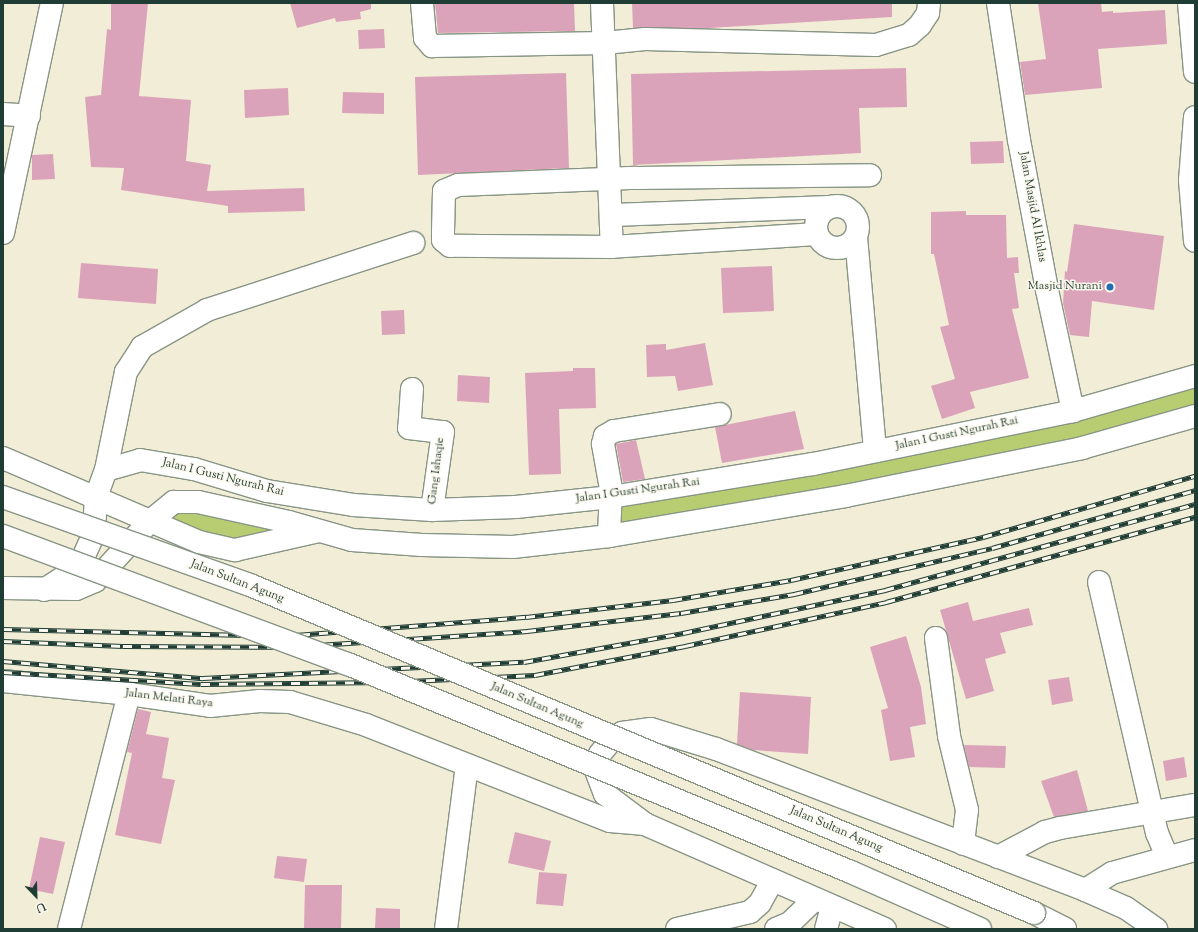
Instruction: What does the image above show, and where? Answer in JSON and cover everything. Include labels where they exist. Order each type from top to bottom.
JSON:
[{"type":"main road","points":[[3,233],[52,3]]},
{"type":"main road","points":[[422,3],[425,38],[432,46],[605,43],[645,39],[876,45],[908,34],[920,25],[928,13],[929,3]]},
{"type":"main road","points":[[602,3],[611,181],[612,247]]},
{"type":"main road","name":"Jalan Masjid Al Ikhlas","points":[[998,3],[1023,163],[1073,410]]},
{"type":"main road","points":[[1189,3],[1195,72]]},
{"type":"main road","points":[[3,114],[29,116]]},
{"type":"main road","points":[[1195,117],[1190,180],[1195,241]]},
{"type":"main road","points":[[817,234],[612,247],[450,246],[444,240],[442,232],[444,191],[450,187],[611,181],[636,178],[870,175]]},
{"type":"main road","points":[[612,215],[830,207],[846,208],[853,213],[857,220],[856,237],[876,451]]},
{"type":"main road","points":[[830,207],[818,218],[817,234],[827,247],[836,249],[852,243],[856,237]]},
{"type":"main road","points":[[44,590],[72,572],[83,558],[94,533],[96,497],[106,470],[126,372],[142,347],[207,310],[413,243]]},
{"type":"main road","name":"Jalan I Gusti Ngurah Rai","points":[[56,480],[77,482],[106,470],[140,460],[166,462],[267,491],[353,505],[432,510],[516,507],[611,497],[876,451],[1073,410],[1195,376]]},
{"type":"main road","name":"Gang Ishaqie","points":[[412,388],[409,428],[443,432],[432,510]]},
{"type":"main road","points":[[609,536],[611,497],[603,444],[605,436],[614,431],[720,414]]},
{"type":"main road","points":[[3,588],[44,590],[76,589],[96,581],[149,522],[174,502],[198,502],[352,540],[422,545],[513,547],[609,536],[845,496],[1082,448],[1195,416]]},
{"type":"main road","points":[[3,458],[96,497],[149,522],[199,542],[235,550],[320,531]]},
{"type":"main road","name":"Jalan Sultan Agung","points":[[3,497],[250,585],[1034,913],[1064,929]]},
{"type":"main road","points":[[3,536],[348,664],[844,869],[980,929]]},
{"type":"main road","points":[[1099,582],[1155,822],[1167,857]]},
{"type":"main road","points":[[936,638],[950,736],[967,810],[963,844]]},
{"type":"main road","name":"Jalan Melati Raya","points":[[3,681],[129,694],[210,706],[260,701],[290,702],[366,725],[610,821],[645,824]]},
{"type":"main road","points":[[69,929],[129,694]]},
{"type":"main road","points":[[885,929],[645,824],[606,794],[594,766],[600,754],[612,739],[622,733],[651,729],[723,752],[1084,890],[1126,908],[1156,929]]},
{"type":"main road","points":[[446,929],[467,765]]},
{"type":"main road","points":[[998,857],[1045,832],[1155,822],[1195,805]]},
{"type":"main road","points":[[1084,890],[1112,873],[1195,850]]},
{"type":"main road","points":[[677,929],[750,912],[760,902],[773,880]]},
{"type":"main road","points":[[776,929],[790,923],[823,903]]},
{"type":"main road","points":[[823,903],[826,929]]},
{"type":"green space","points":[[1195,376],[1195,416],[609,536],[611,497]]},
{"type":"green space","points":[[174,502],[320,531],[235,550],[149,522]]},
{"type":"building","points":[[111,3],[148,3],[139,96],[191,100],[186,161],[211,165],[207,191],[304,188],[305,211],[228,213],[228,206],[121,190],[124,168],[91,167],[85,97],[101,95],[107,29],[111,30]]},
{"type":"building","points":[[290,3],[371,3],[371,9],[360,12],[361,19],[336,22],[335,18],[297,28]]},
{"type":"building","points":[[435,3],[574,3],[575,31],[438,33]]},
{"type":"building","points":[[632,3],[892,3],[892,17],[709,28],[633,28]]},
{"type":"building","points":[[1038,3],[1101,3],[1102,12],[1113,11],[1113,13],[1165,10],[1167,44],[1098,49],[1102,88],[1025,95],[1020,62],[1046,59]]},
{"type":"building","points":[[384,29],[385,48],[359,49],[358,30]]},
{"type":"building","points":[[906,68],[907,107],[859,108],[861,153],[633,165],[631,74]]},
{"type":"building","points":[[566,73],[569,168],[418,175],[415,77]]},
{"type":"building","points":[[288,88],[289,115],[245,118],[244,90]]},
{"type":"building","points":[[343,92],[384,93],[384,114],[342,113]]},
{"type":"building","points":[[1003,141],[1004,163],[971,164],[970,142]]},
{"type":"building","points":[[53,154],[55,179],[32,180],[32,155]]},
{"type":"building","points":[[966,211],[966,215],[1006,215],[1007,258],[1018,257],[1019,273],[1014,273],[1019,308],[1012,309],[1029,378],[970,392],[975,408],[942,419],[931,386],[955,379],[940,327],[949,325],[934,254],[931,254],[931,212]]},
{"type":"building","name":"Masjid Nurani","points":[[1074,224],[1164,236],[1154,310],[1092,301],[1089,337],[1070,335],[1063,303],[1065,271],[1067,272]]},
{"type":"building","points":[[81,263],[158,269],[156,304],[78,298]]},
{"type":"building","points":[[772,266],[774,311],[723,313],[721,268]]},
{"type":"building","points":[[404,310],[405,334],[382,335],[381,311]]},
{"type":"building","points":[[705,343],[713,385],[678,391],[675,376],[647,377],[646,345],[666,344],[666,350]]},
{"type":"building","points":[[573,368],[595,368],[596,408],[559,409],[561,474],[529,475],[525,373],[573,371]]},
{"type":"building","points":[[458,375],[490,377],[489,403],[457,401]]},
{"type":"building","points":[[795,411],[804,449],[722,463],[715,427]]},
{"type":"building","points":[[636,440],[645,479],[623,482],[616,444]]},
{"type":"building","points":[[968,602],[973,621],[1029,608],[1033,625],[1000,633],[1006,653],[985,659],[994,691],[966,699],[940,610]]},
{"type":"building","points":[[906,636],[921,687],[926,724],[910,727],[915,757],[890,761],[881,710],[888,708],[870,647]]},
{"type":"building","points":[[1069,677],[1073,701],[1052,705],[1048,680]]},
{"type":"building","points":[[740,692],[811,697],[808,754],[753,750],[737,744]]},
{"type":"building","points":[[138,709],[151,712],[146,734],[169,738],[162,778],[175,780],[161,844],[115,835],[132,753],[127,752]]},
{"type":"building","points":[[964,745],[1006,746],[1005,768],[969,767]]},
{"type":"building","points":[[1184,757],[1187,777],[1166,781],[1163,761]]},
{"type":"building","points":[[1077,770],[1088,811],[1054,817],[1041,781]]},
{"type":"building","points":[[515,832],[551,841],[544,871],[508,863]]},
{"type":"building","points":[[40,837],[65,842],[53,894],[29,889]]},
{"type":"building","points":[[277,856],[307,859],[304,882],[274,878]]},
{"type":"building","points":[[539,872],[567,874],[563,906],[536,904]]},
{"type":"building","points":[[305,885],[342,885],[341,929],[304,929]]},
{"type":"building","points":[[376,908],[400,909],[400,929],[375,928]]},
{"type":"railway","points":[[3,629],[283,636],[526,617],[673,600],[791,580],[983,537],[1195,476]]},
{"type":"railway","points":[[3,641],[123,646],[288,647],[527,631],[681,613],[794,594],[992,548],[1195,490]]},
{"type":"railway","points":[[3,661],[203,678],[524,662],[683,633],[885,590],[1195,504]]},
{"type":"railway","points":[[3,672],[201,684],[390,682],[535,675],[685,646],[886,602],[1195,517]]},
{"type":"place","name":"Masjid Nurani","points":[[1110,287]]}]
